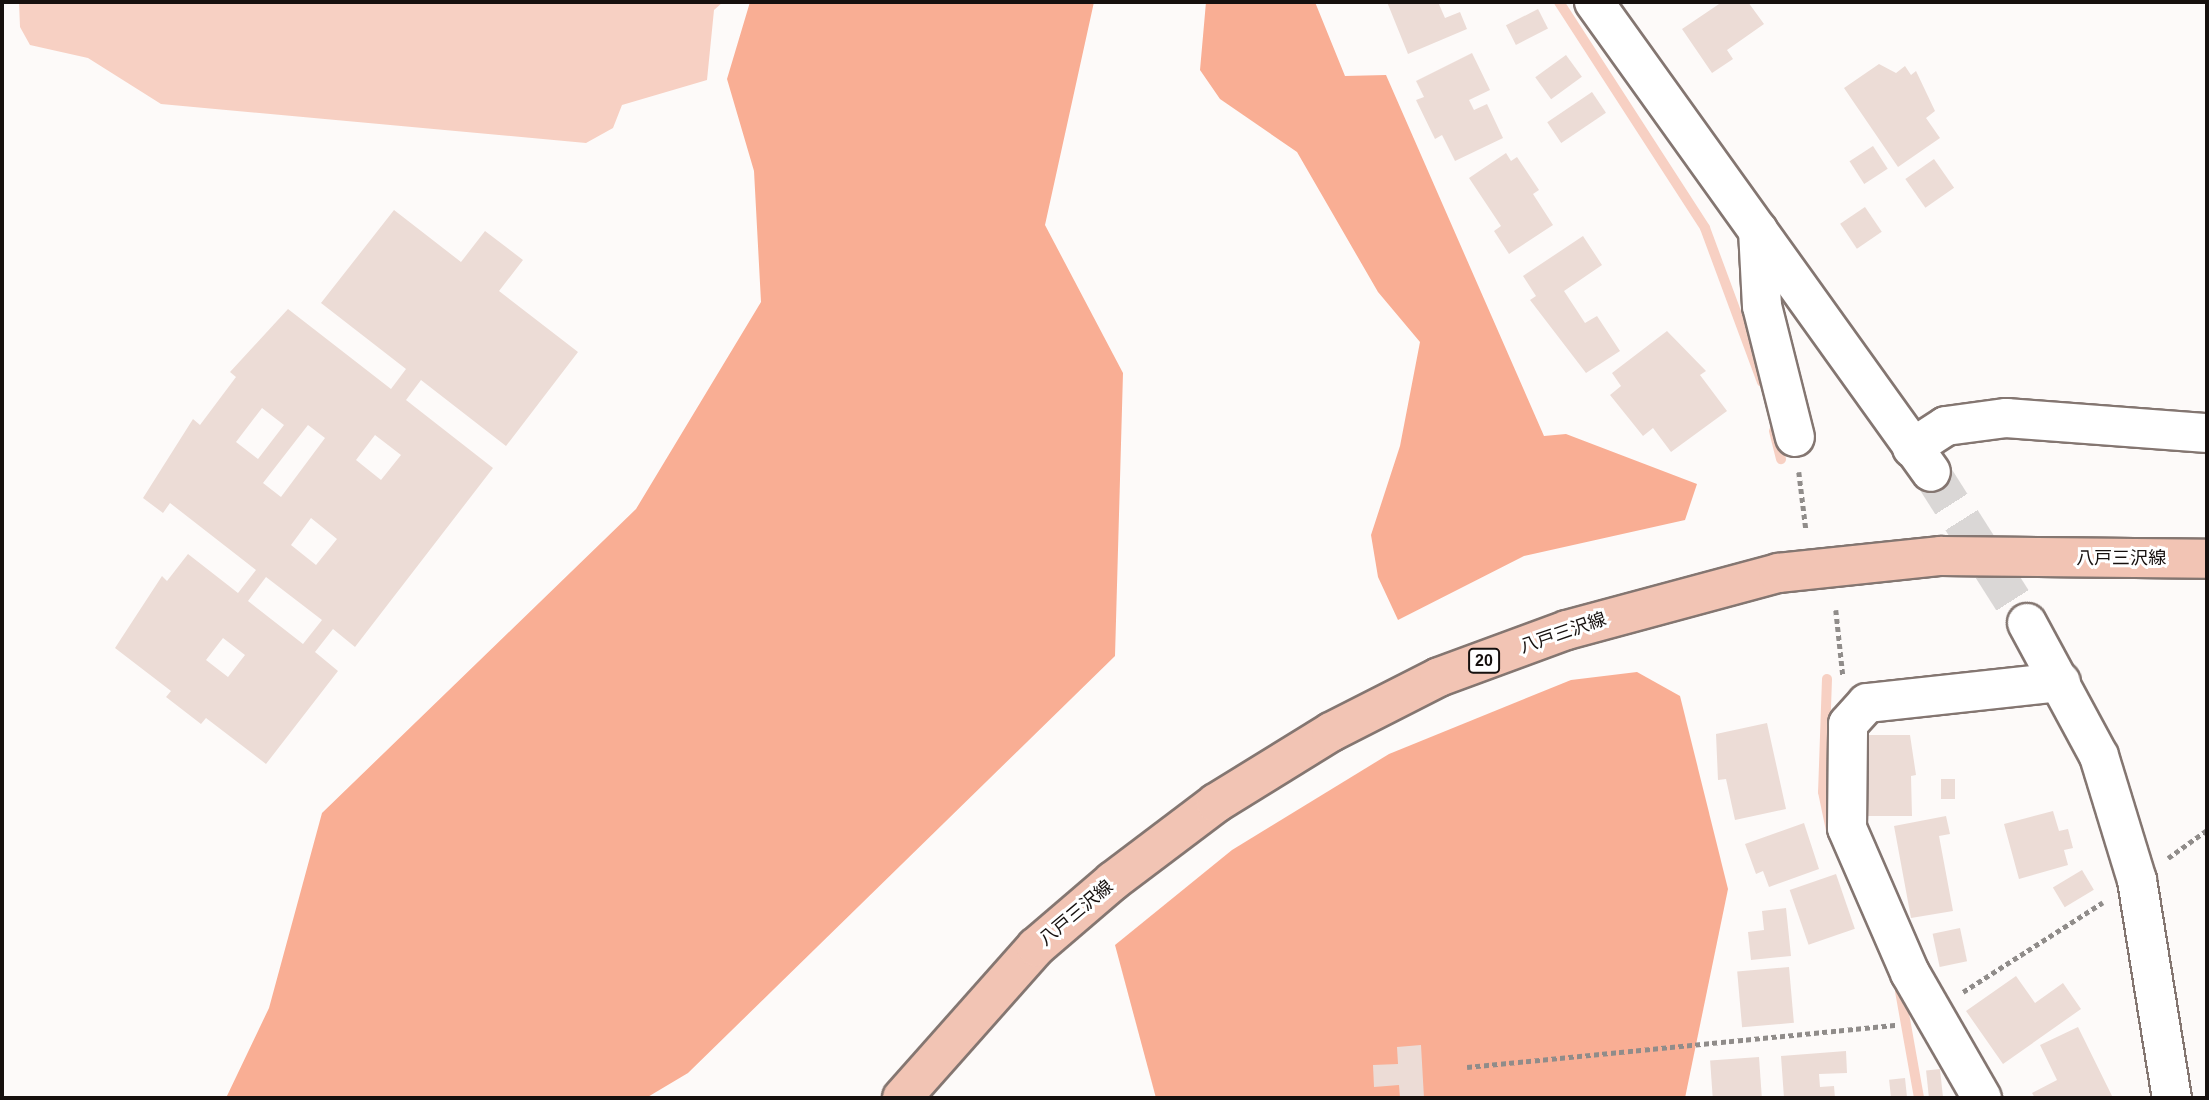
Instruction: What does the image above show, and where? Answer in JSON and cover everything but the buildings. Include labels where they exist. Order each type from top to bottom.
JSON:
[{"type":"main road","name":"八戸三沢線","points":[[902,1098],[1036,947],[1113,881],[1216,803],[1331,732],[1439,677],[1567,630],[1778,573],[1941,556],[2207,559]]},
{"type":"street","points":[[1594,2],[1921,460],[1946,426],[2006,418],[2207,433]]},
{"type":"street","points":[[1758,230],[1762,306],[1795,437]]},
{"type":"street","points":[[2027,623],[2062,682],[2098,756],[2137,880],[2172,1098]]},
{"type":"street","points":[[1982,1098],[1932,1011],[1847,828],[1848,724],[1867,703],[2062,682]]},
{"type":"path","points":[[1795,437],[1806,528]]},
{"type":"path","points":[[1836,610],[1848,724]]},
{"type":"path","points":[[1467,1067],[1918,1023],[1932,1011],[2137,880],[2207,830]]},
{"type":"shaded area","points":[[19,2],[723,2],[714,10],[707,80],[622,105],[613,128],[586,143],[161,104],[88,58],[30,45],[20,27]]},
{"type":"shaded area","points":[[750,2],[1094,2],[1045,225],[1123,373],[1115,656],[688,1073],[646,1098],[226,1098],[269,1008],[322,813],[636,509],[761,302],[754,171],[727,79]]},
{"type":"shaded area","points":[[1206,2],[1315,2],[1345,76],[1386,75],[1544,436],[1566,434],[1697,484],[1685,520],[1524,556],[1398,620],[1378,577],[1371,535],[1400,446],[1420,342],[1378,292],[1297,152],[1220,99],[1200,70]]},
{"type":"shaded area","points":[[1637,672],[1680,696],[1728,889],[1685,1098],[1156,1098],[1115,945],[1232,850],[1389,754],[1571,680]]},
{"type":"waterway","points":[[1559,2],[1705,228],[1762,382]]},
{"type":"waterway","points":[[1774,431],[1781,459]]},
{"type":"waterway","points":[[1827,679],[1823,792],[1832,835]]},
{"type":"waterway","points":[[1900,991],[1919,1098]]},
{"type":"tunnel","points":[[1931,472],[2027,623]]}]
